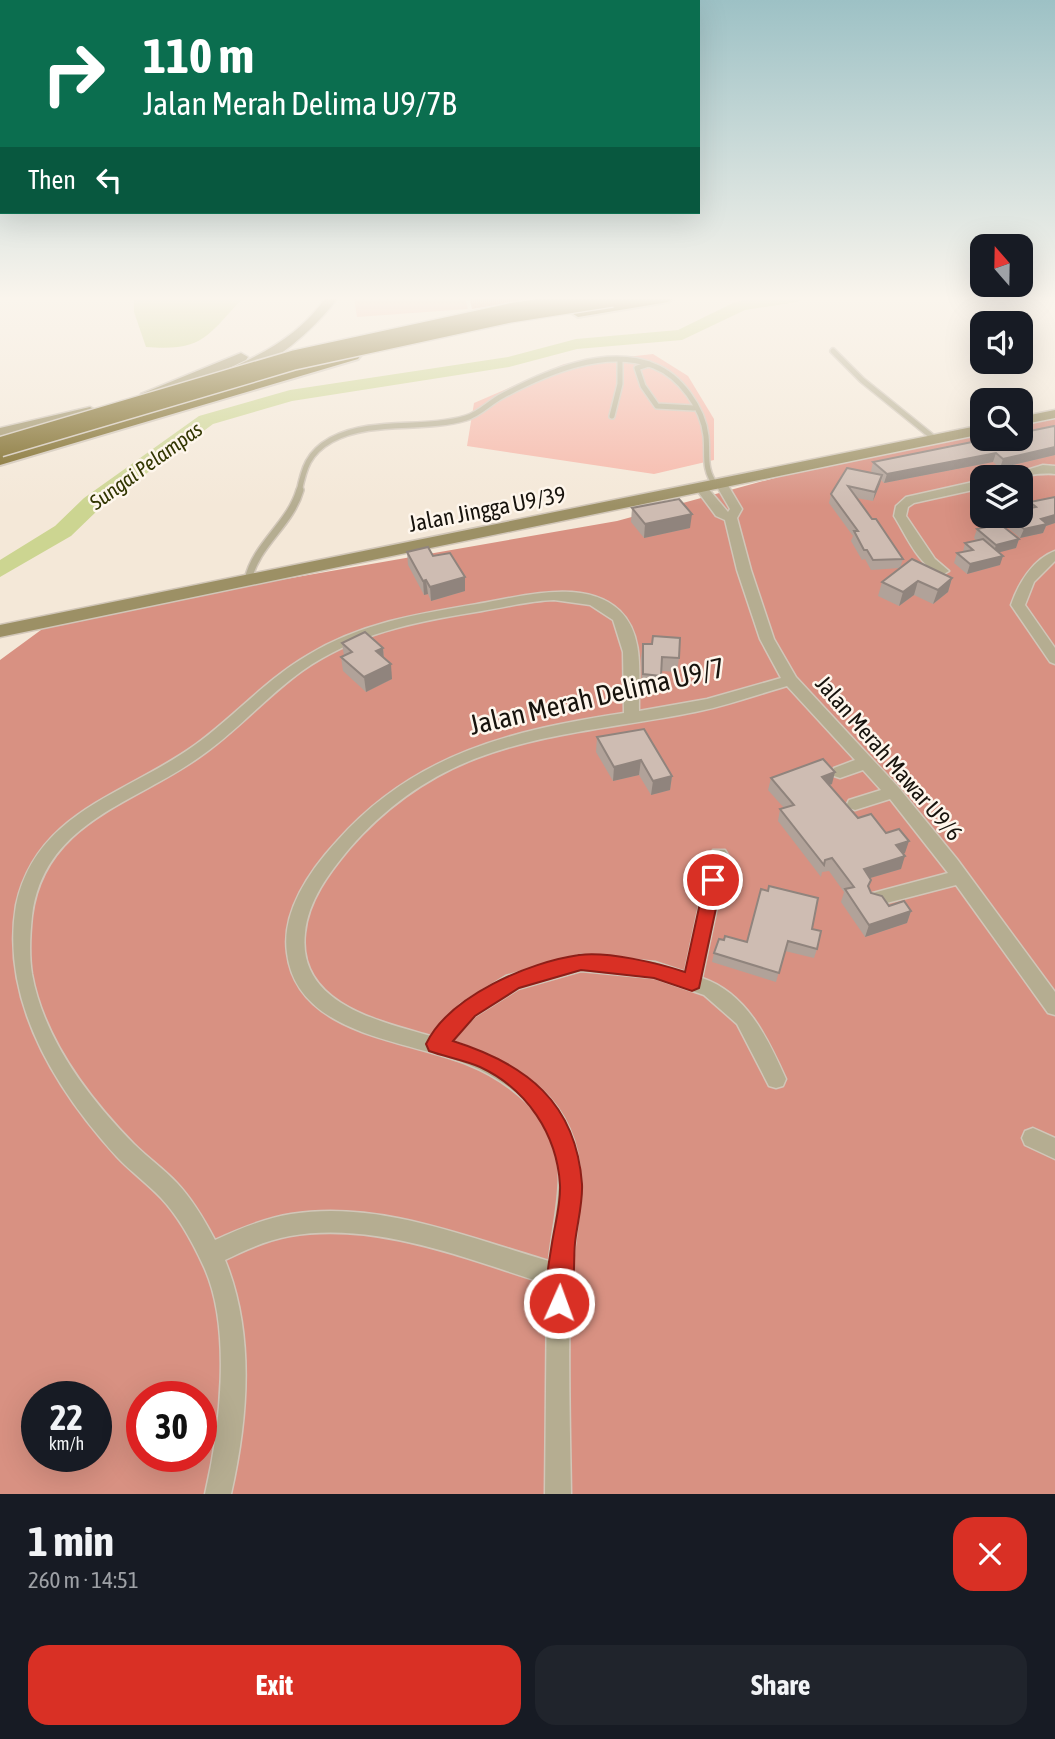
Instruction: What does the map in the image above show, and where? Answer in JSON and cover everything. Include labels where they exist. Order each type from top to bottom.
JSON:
[{"type":"highway","points":[[0,445],[271,367]]},
{"type":"highway","points":[[0,459],[314,367]]},
{"type":"street","points":[[0,432],[118,404],[221,367]]},
{"type":"street","points":[[0,445],[120,414],[186,392],[244,367]]},
{"type":"street","points":[[1033,418],[1055,414]]},
{"type":"street","name":"Jalan Jingga U9/39","points":[[0,631],[970,432]]},
{"type":"street","points":[[1033,472],[1055,470]]},
{"type":"street","points":[[713,486],[720,513],[731,518]]},
{"type":"street","name":"Jalan Merah Mawar U9/6","points":[[713,486],[736,509],[731,518],[744,570],[767,639],[790,680],[893,792],[961,877],[1055,1007]]},
{"type":"street","points":[[942,571],[930,562],[900,516],[902,506],[910,500],[970,487]]},
{"type":"street","points":[[1055,555],[1036,570],[1022,587],[1018,605],[1055,659]]},
{"type":"street","points":[[218,1494],[233,1384],[221,1282],[210,1255],[177,1200],[128,1153],[66,1080],[35,1019],[24,981],[20,941],[25,904],[35,874],[59,838],[77,819],[198,751],[285,676],[313,657],[376,628],[546,596],[584,599],[599,604],[618,617],[628,633],[632,718]]},
{"type":"street","name":"Jalan Merah Delima U9/7","points":[[558,1494],[559,1276],[571,1186],[565,1151],[555,1122],[540,1101],[511,1075],[486,1060],[383,1031],[316,995],[296,954],[294,937],[300,911],[313,885],[335,853],[372,812],[470,754],[524,738],[699,707],[790,680]]},
{"type":"street","points":[[840,772],[867,762]]},
{"type":"street","points":[[855,804],[893,792]]},
{"type":"street","points":[[692,982],[719,855]]},
{"type":"street","points":[[875,899],[961,877]]},
{"type":"street","points":[[436,1044],[468,1010],[513,982],[581,962],[654,970],[711,989],[744,1018],[776,1079]]},
{"type":"street","points":[[1032,1138],[1055,1149]]},
{"type":"street","points":[[210,1255],[245,1237],[292,1225],[335,1222],[400,1231],[559,1276]]},
{"type":"lane","points":[[248,580],[250,565],[272,529],[294,505],[305,465],[315,452],[333,440],[374,428],[469,418],[503,395],[564,369],[578,367]]},
{"type":"lane","points":[[612,416],[620,384],[620,367]]},
{"type":"lane","points":[[641,367],[637,368],[653,401],[663,408],[694,408]]},
{"type":"lane","points":[[653,367],[676,382],[694,408],[706,435],[704,469],[713,486]]},
{"type":"lane","points":[[849,367],[935,439]]},
{"type":"shaded area","points":[[558,367],[673,367],[688,376],[714,419],[714,460],[654,474],[467,446],[474,403]]},
{"type":"shaded area","points":[[1055,415],[1055,1494],[0,1494],[0,660],[56,619],[617,521],[844,459],[970,433],[970,451],[1033,451],[1033,419]]},
{"type":"building","points":[[1055,426],[1055,447],[1003,459],[996,453],[887,474],[873,462],[970,442],[970,451],[1033,451],[1033,430]]},
{"type":"building","points":[[847,468],[882,475],[875,492],[848,486],[872,519],[876,519],[903,559],[873,560],[867,550],[864,550],[854,531],[858,531],[831,494]]},
{"type":"building","points":[[1055,497],[1055,515],[1041,519],[1047,524],[1033,527],[1033,508],[1036,507],[1033,501]]},
{"type":"building","points":[[679,499],[692,514],[645,524],[632,508]]},
{"type":"building","points":[[1005,528],[1019,539],[996,545],[977,529]]},
{"type":"building","points":[[983,539],[1003,556],[970,564],[957,553],[973,550],[965,543]]},
{"type":"building","points":[[428,547],[433,556],[450,553],[465,577],[430,587],[426,580],[423,581],[407,552]]},
{"type":"building","points":[[912,559],[952,578],[938,590],[918,581],[903,592],[882,582]]},
{"type":"building","points":[[365,632],[383,648],[376,651],[391,664],[364,677],[341,657],[352,652],[342,643]]},
{"type":"building","points":[[653,636],[680,638],[679,658],[662,657],[661,676],[643,674],[643,644],[652,644]]},
{"type":"building","points":[[644,729],[672,776],[653,781],[641,760],[614,767],[597,737]]},
{"type":"building","points":[[823,759],[835,772],[822,777],[858,818],[871,814],[886,833],[899,829],[909,841],[896,845],[905,856],[864,869],[871,880],[868,886],[871,893],[882,896],[889,906],[904,901],[911,911],[869,925],[845,889],[854,887],[832,858],[825,860],[824,865],[780,809],[794,805],[771,778]]},
{"type":"building","points":[[769,886],[818,898],[812,929],[821,931],[817,949],[788,941],[779,973],[714,953],[719,939],[724,940],[725,936],[747,942],[761,889],[768,891]]},
{"type":"waterway","name":"Sungai Pelampas","points":[[0,570],[63,531],[92,503],[206,420],[290,396],[479,367]]},
{"type":"route","points":[[559,1303],[559,1276],[571,1186],[565,1151],[555,1122],[540,1101],[511,1075],[486,1060],[436,1044],[468,1010],[513,982],[581,962],[654,970],[692,982],[713,880]]}]
